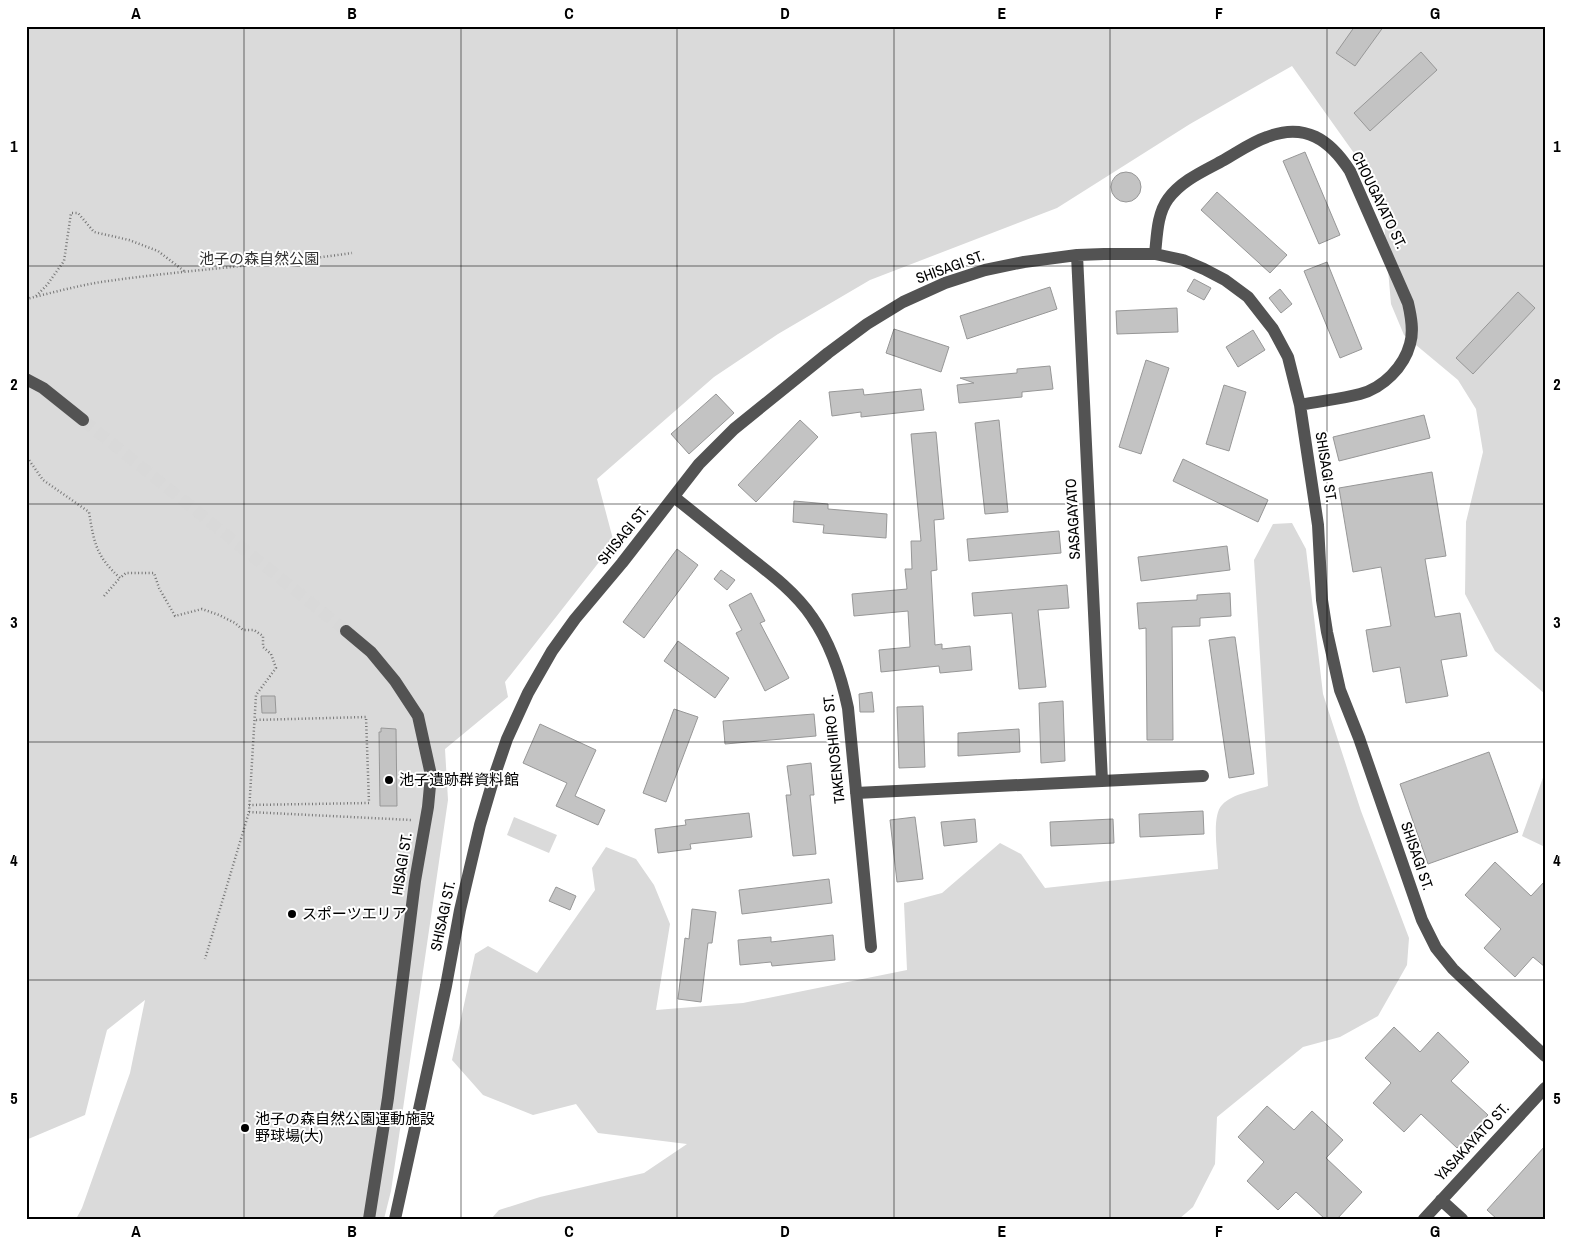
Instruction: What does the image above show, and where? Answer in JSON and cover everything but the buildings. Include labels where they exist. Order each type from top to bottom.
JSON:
[{"type":"lane","name":"CHOUGAYATO ST.","points":[[1155,254],[1161,215],[1167,200],[1180,186],[1267,136],[1284,132],[1303,132],[1324,140],[1338,153],[1350,171],[1408,302],[1412,324],[1410,344],[1400,367],[1383,383],[1362,394],[1300,404]]},
{"type":"lane","name":"SHISAGI ST.","points":[[395,1219],[446,986],[460,910],[485,808],[507,739],[528,693],[552,651],[575,619],[700,464],[734,430],[828,353],[896,306],[945,283],[985,270],[1024,262],[1077,255],[1104,254],[1155,254],[1183,260],[1204,268],[1225,280],[1248,297],[1273,329],[1288,357],[1300,404],[1318,526],[1323,608],[1340,690],[1359,738],[1422,920],[1436,948],[1453,969],[1545,1056]]},
{"type":"lane","name":"SASAGAYATO","points":[[1077,255],[1102,781]]},
{"type":"lane","points":[[26,379],[43,388],[83,420]]},
{"type":"lane","name":"TAKENOSHIRO ST.","points":[[674,498],[770,573],[812,616],[828,645],[842,680],[848,708],[871,947]]},
{"type":"lane","name":"HISAGI ST.","points":[[346,631],[371,652],[396,681],[418,716],[431,775],[426,821],[415,881],[388,1098],[369,1219]]},
{"type":"lane","points":[[856,793],[1203,776]]},
{"type":"lane","name":"YASAKAYATO ST.","points":[[1424,1219],[1545,1088]]},
{"type":"lane","points":[[1441,1200],[1462,1219]]},
{"type":"path","points":[[35,297],[47,285],[64,261],[71,213],[78,213],[94,232],[129,240],[158,251],[185,272]]},
{"type":"path","points":[[26,299],[99,282],[299,260],[352,252]]},
{"type":"path","points":[[26,459],[29,460],[43,480],[89,512],[98,552],[106,565],[120,578]]},
{"type":"path","points":[[104,596],[126,573],[154,573],[159,588],[175,616],[202,609],[220,615],[235,623],[242,630],[254,630],[264,636],[262,647],[271,654],[276,668],[256,695],[249,812],[205,959]]},
{"type":"path","points":[[249,805],[369,804],[366,717],[254,720]]},
{"type":"path","points":[[249,812],[426,821]]},
{"type":"green space","name":"池子の森自然公園","points":[[26,26],[1545,26],[1545,694],[1495,651],[1465,594],[1466,522],[1483,452],[1476,409],[1458,380],[1404,335],[1391,304],[1382,200],[1366,170],[1292,66],[1190,124],[1057,208],[870,280],[778,334],[714,377],[597,479],[614,543],[505,682],[508,697],[445,749],[448,800],[391,1191],[384,1219],[76,1219],[82,1208],[130,1073],[145,1000],[107,1030],[85,1115],[26,1140]]},
{"type":"green space","points":[[1292,523],[1306,549],[1323,694],[1361,811],[1409,938],[1407,965],[1378,1016],[1340,1037],[1303,1047],[1217,1117],[1215,1164],[1193,1207],[1179,1219],[491,1219],[499,1210],[540,1197],[644,1173],[687,1144],[598,1133],[576,1104],[533,1115],[483,1095],[452,1060],[475,954],[488,946],[537,973],[595,890],[592,868],[606,847],[636,859],[654,885],[670,924],[656,1010],[743,1003],[907,970],[904,903],[942,893],[1000,843],[1021,854],[1045,888],[1218,869],[1216,826],[1219,810],[1222,805],[1244,793],[1268,786],[1254,560],[1273,524]]},
{"type":"green space","points":[[1545,772],[1545,847],[1522,836]]},
{"type":"green space","points":[[514,817],[557,835],[549,853],[507,835]]},
{"type":"tunnel","points":[[83,420],[346,631]]},
{"type":"place","name":"池子遺跡群資料館","points":[[389,780]]},
{"type":"place","name":"スポーツエリア","points":[[292,914]]},
{"type":"place","name":"池子の森自然公園運動施設 野球場(大)","points":[[245,1128]]}]
